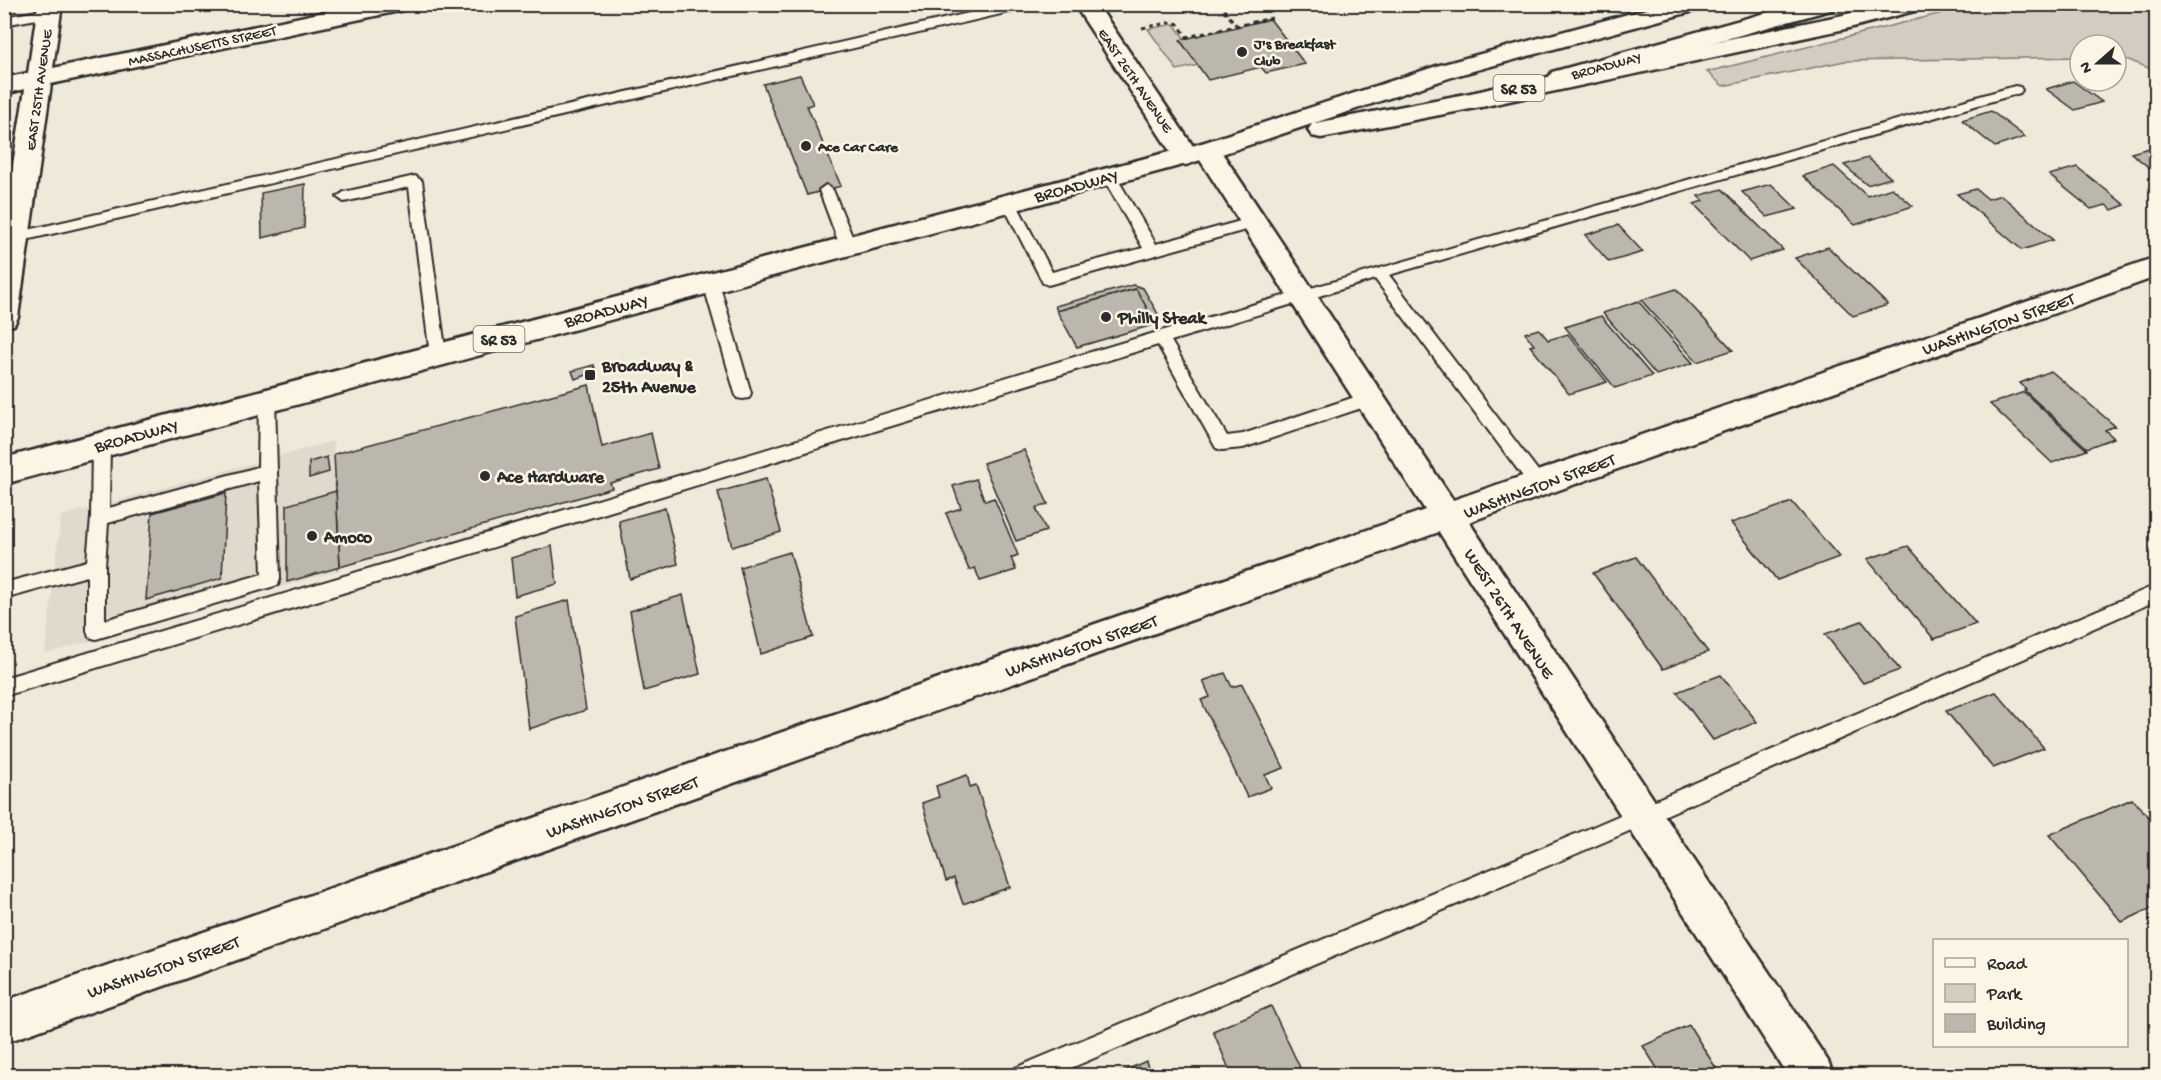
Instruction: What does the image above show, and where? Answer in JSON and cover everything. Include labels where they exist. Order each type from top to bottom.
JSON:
[{"type":"main road","name":"MASSACHUSETTS STREET","points":[[4,86],[399,4]]},
{"type":"main road","name":"EAST 26TH AVENUE","points":[[1085,4],[1197,153]]},
{"type":"main road","name":"BROADWAY","points":[[4,471],[1197,153],[1449,70],[1693,4]]},
{"type":"main road","name":"BROADWAY","points":[[1197,153],[1482,99],[1826,4]]},
{"type":"main road","points":[[1482,99],[1833,24],[1914,4]]},
{"type":"main road","name":"EAST 25TH AVENUE","points":[[4,317],[10,239],[39,79],[49,9]]},
{"type":"main road","name":"WEST 26TH AVENUE","points":[[1197,153],[1254,222],[1813,1076]]},
{"type":"main road","name":"WASHINGTON STREET","points":[[4,1022],[2157,267]]},
{"type":"lane","points":[[10,239],[1027,4]]},
{"type":"lane","points":[[4,21],[49,9]]},
{"type":"lane","points":[[776,62],[783,79]]},
{"type":"lane","points":[[4,687],[1302,295],[2015,90]]},
{"type":"lane","points":[[1108,176],[1152,250]]},
{"type":"lane","points":[[344,197],[415,181],[438,355]]},
{"type":"lane","points":[[826,190],[848,246]]},
{"type":"lane","points":[[1009,203],[1048,279],[1254,222]]},
{"type":"lane","points":[[1378,273],[1539,485]]},
{"type":"lane","points":[[711,283],[743,393]]},
{"type":"lane","points":[[1161,337],[1222,443],[1243,441],[1370,398]]},
{"type":"lane","points":[[102,445],[96,566],[96,631],[271,579],[267,400]]},
{"type":"lane","points":[[100,518],[267,472]]},
{"type":"lane","points":[[4,591],[96,566]]},
{"type":"lane","points":[[1023,1076],[1642,815],[2157,593]]},
{"type":"path","points":[[1224,10],[1237,26]]},
{"type":"path","points":[[1135,30],[1173,22],[1178,24],[1187,38],[1272,18]]},
{"type":"shaded area","name":"Amoco","points":[[333,441],[340,570],[45,654],[61,516]]},
{"type":"green space","points":[[1978,4],[2156,5],[2156,71],[2128,60],[2128,33],[2068,33],[2068,57],[1845,61],[1723,86],[1707,72]]},
{"type":"green space","points":[[1174,24],[1185,39],[1180,41],[1198,65],[1177,70],[1148,29]]},
{"type":"building","name":"J's Breakfast Club","points":[[1270,19],[1305,64],[1266,73],[1261,67],[1208,80],[1180,40]]},
{"type":"building","name":"Ace Car Care","points":[[800,75],[813,104],[807,106],[841,186],[807,195],[763,84]]},
{"type":"building","points":[[2068,82],[2068,93],[2090,93],[2102,102],[2075,110],[2046,89]]},
{"type":"building","points":[[1991,111],[2025,137],[1995,147],[1962,120]]},
{"type":"building","points":[[2156,146],[2156,173],[2131,153]]},
{"type":"building","points":[[1868,158],[1891,178],[1867,185],[1844,165]]},
{"type":"building","points":[[1834,166],[1867,196],[1892,188],[1913,206],[1855,225],[1803,176]]},
{"type":"building","points":[[2077,167],[2125,205],[2112,210],[2106,205],[2091,209],[2049,175]]},
{"type":"building","points":[[305,184],[304,228],[262,238],[261,193]]},
{"type":"building","points":[[1771,184],[1797,209],[1767,217],[1742,192]]},
{"type":"building","points":[[1722,189],[1783,250],[1749,261],[1694,204],[1703,201],[1698,196]]},
{"type":"building","points":[[1976,189],[1988,199],[2001,195],[2053,240],[2022,250],[1957,194]]},
{"type":"building","points":[[1618,225],[1643,252],[1609,262],[1585,235]]},
{"type":"building","points":[[1828,247],[1888,305],[1853,316],[1795,258]]},
{"type":"building","points":[[1133,285],[1143,288],[1162,321],[1155,323],[1136,289],[1057,311],[1055,306]]},
{"type":"building","name":"Philly Steak","points":[[1136,289],[1156,324],[1077,347],[1057,311]]},
{"type":"building","points":[[1676,289],[1733,350],[1697,362],[1641,300]]},
{"type":"building","points":[[1638,301],[1693,363],[1656,375],[1603,313]]},
{"type":"building","points":[[1601,316],[1652,376],[1615,388],[1565,327]]},
{"type":"building","points":[[1539,329],[1548,340],[1568,334],[1607,382],[1569,394],[1530,346],[1534,345],[1525,333]]},
{"type":"building","points":[[594,365],[596,372],[575,379],[572,371]]},
{"type":"building","points":[[2051,371],[2115,426],[2105,430],[2114,438],[2087,448],[2024,390],[2026,389],[2020,383]]},
{"type":"building","name":"Ace Hardware","points":[[589,385],[602,447],[651,433],[659,469],[610,483],[612,488],[340,567],[334,454]]},
{"type":"building","points":[[2024,392],[2087,450],[2052,463],[1990,404]]},
{"type":"building","points":[[1024,450],[1048,504],[1036,508],[1046,531],[1016,541],[983,463]]},
{"type":"building","points":[[327,457],[329,472],[309,478],[309,462]]},
{"type":"building","points":[[766,479],[781,532],[732,547],[718,492]]},
{"type":"building","points":[[976,479],[985,501],[994,498],[1018,555],[1011,558],[1016,570],[980,581],[975,568],[969,570],[946,513],[961,508],[953,486]]},
{"type":"building","name":"Amoco","points":[[336,491],[340,567],[287,582],[287,505]]},
{"type":"building","points":[[226,493],[222,578],[146,600],[152,513]]},
{"type":"building","points":[[1792,502],[1839,557],[1777,580],[1731,523]]},
{"type":"building","points":[[665,508],[678,564],[630,579],[619,521]]},
{"type":"building","points":[[552,546],[557,584],[515,596],[511,558]]},
{"type":"building","points":[[1908,546],[1976,624],[1934,639],[1867,559]]},
{"type":"building","points":[[790,552],[813,637],[761,654],[740,567]]},
{"type":"building","points":[[1636,557],[1708,652],[1663,669],[1593,573]]},
{"type":"building","points":[[683,595],[700,674],[644,691],[630,611]]},
{"type":"building","points":[[569,600],[586,710],[529,729],[515,616]]},
{"type":"building","points":[[1862,621],[1900,670],[1863,683],[1825,634]]},
{"type":"building","points":[[1225,673],[1232,687],[1242,684],[1284,768],[1265,775],[1271,788],[1247,797],[1201,700],[1210,697],[1203,681]]},
{"type":"building","points":[[1721,675],[1757,722],[1713,740],[1677,692]]},
{"type":"building","points":[[1996,692],[2044,748],[1993,768],[1946,711]]},
{"type":"building","points":[[967,775],[970,787],[976,785],[1010,887],[963,904],[954,878],[946,881],[922,803],[939,797],[936,786]]},
{"type":"building","points":[[2132,799],[2156,825],[2156,906],[2122,922],[2049,835]]},
{"type":"building","points":[[1271,1006],[1303,1074],[1232,1076],[1213,1031]]},
{"type":"building","points":[[1689,1025],[1721,1076],[1662,1076],[1643,1046]]},
{"type":"building","points":[[1146,1061],[1151,1076],[1113,1076]]},
{"type":"place","name":"J's Breakfast Club","points":[[1242,52]]},
{"type":"place","name":"Ace Car Care","points":[[806,146]]},
{"type":"place","name":"Philly Steak","points":[[1106,317]]},
{"type":"place","name":"Broadway & 25th Avenue","points":[[590,375]]},
{"type":"place","name":"Ace Hardware","points":[[485,476]]},
{"type":"place","name":"Amoco","points":[[312,536]]}]
